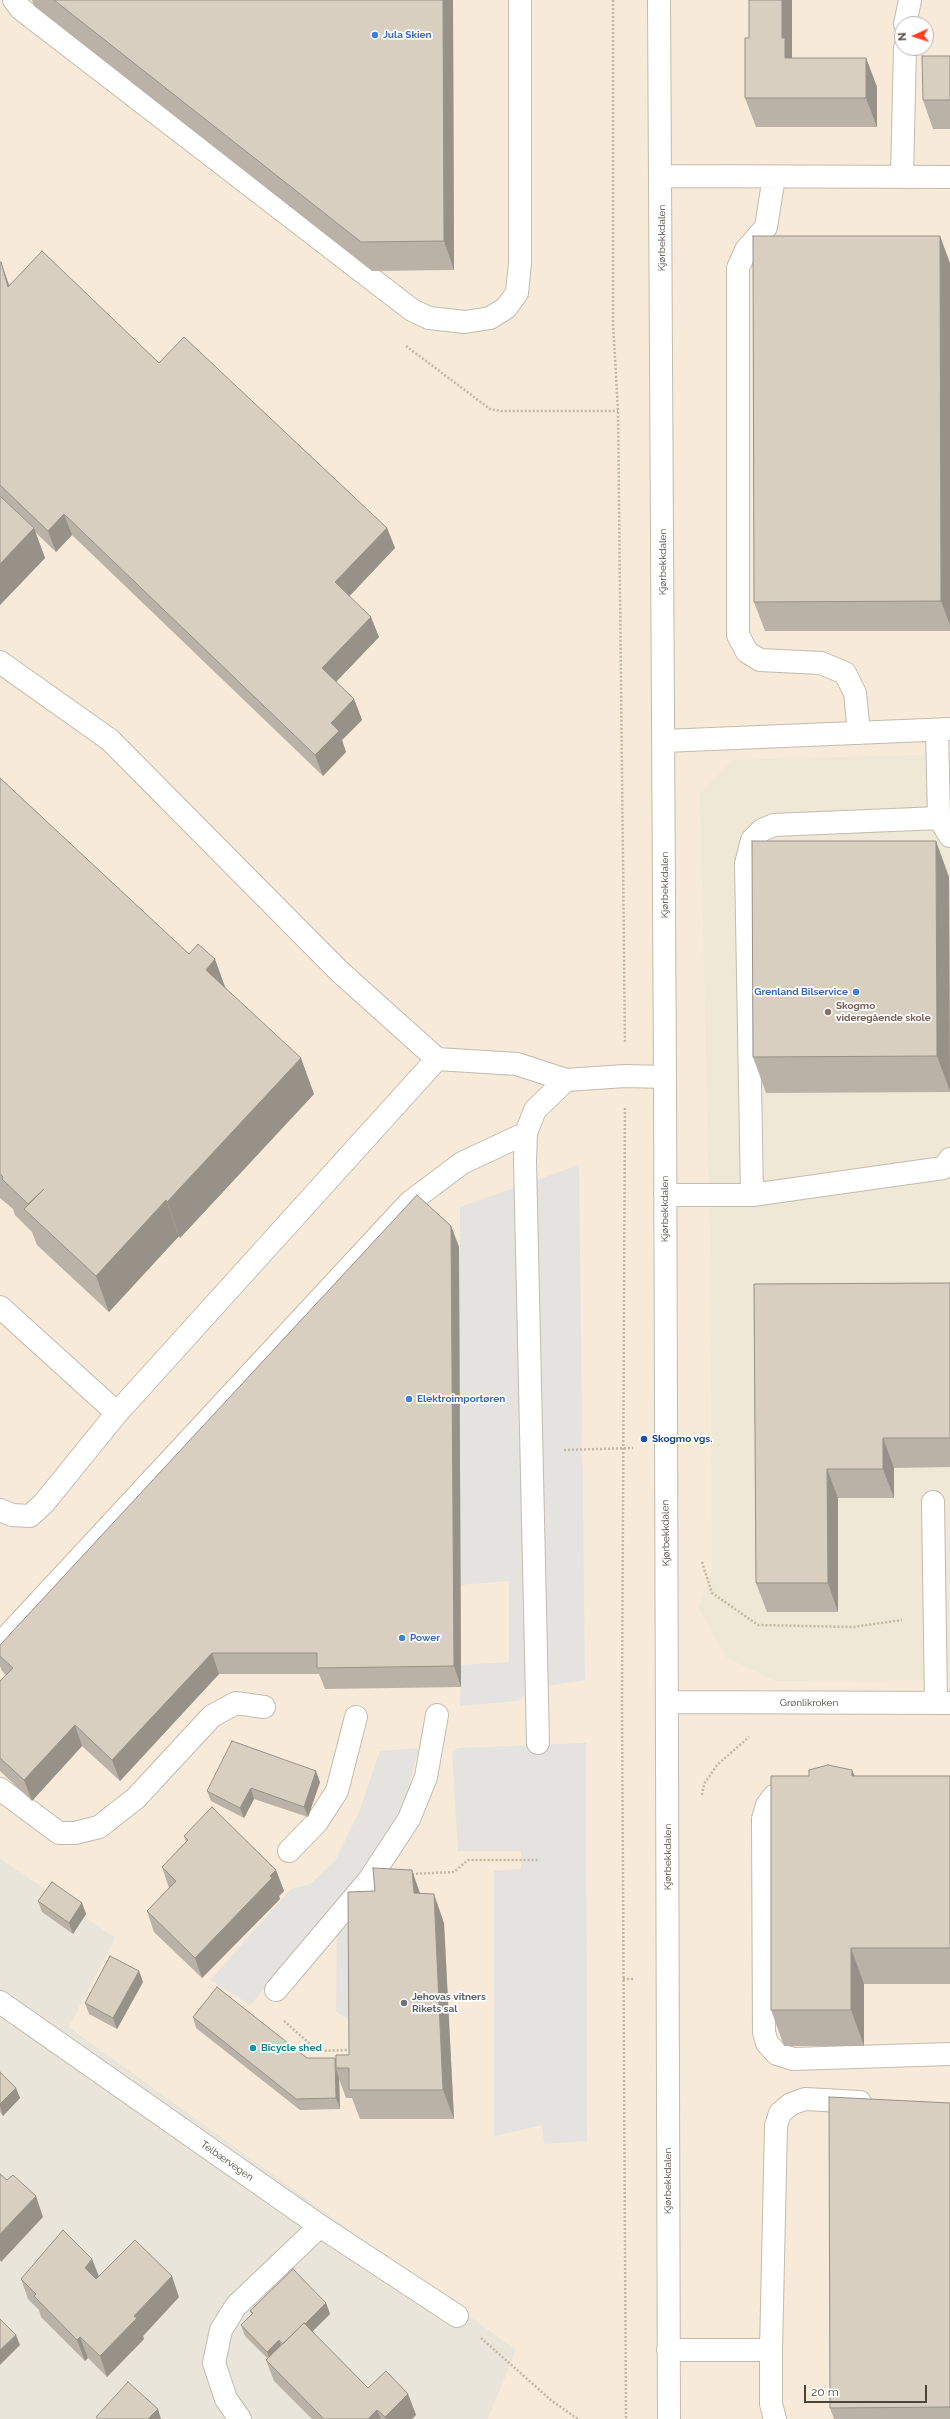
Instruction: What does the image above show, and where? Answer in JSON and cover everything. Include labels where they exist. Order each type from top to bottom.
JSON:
[{"type":"street","points":[[14,0],[21,9],[412,310],[429,318],[465,322],[490,318],[506,308],[517,293],[520,263],[520,0]]},
{"type":"street","name":"Kjørbekkdalen","points":[[659,0],[664,741],[668,2419]]},
{"type":"street","points":[[907,16],[910,0]]},
{"type":"street","points":[[902,177],[905,56]]},
{"type":"street","points":[[661,176],[950,177]]},
{"type":"street","points":[[774,177],[766,228],[746,250],[738,268],[738,635],[747,652],[760,660],[821,663],[845,673],[854,693],[859,733]]},
{"type":"street","points":[[0,662],[110,740],[339,970],[437,1059],[517,1064],[566,1080],[625,1076],[665,1077]]},
{"type":"street","points":[[664,741],[944,730],[944,827],[774,825],[762,830],[752,840],[746,864],[752,1195]]},
{"type":"street","points":[[0,1510],[12,1515],[30,1516],[44,1503],[117,1413],[437,1059]]},
{"type":"street","points":[[538,1743],[525,1161],[526,1133],[535,1110],[566,1080]]},
{"type":"street","points":[[0,1644],[410,1202],[462,1163],[526,1133]]},
{"type":"street","points":[[665,1195],[752,1195],[943,1168],[950,1159]]},
{"type":"street","points":[[0,1307],[117,1413]]},
{"type":"street","points":[[933,1502],[936,1616],[943,1703]]},
{"type":"street","name":"Grønlikroken","points":[[667,1702],[943,1703]]},
{"type":"street","points":[[0,1789],[59,1833],[75,1833],[99,1827],[136,1798],[212,1716],[236,1703],[264,1707]]},
{"type":"street","points":[[276,1990],[369,1880],[408,1819],[426,1777],[437,1715]]},
{"type":"street","points":[[289,1851],[317,1822],[337,1791],[356,1717]]},
{"type":"street","points":[[818,1792],[787,1793],[774,1796],[767,1805],[763,1819],[764,2032],[767,2043],[777,2054],[793,2059],[950,2054]]},
{"type":"street","name":"Telbærvegen","points":[[0,2002],[320,2226],[456,2316]]},
{"type":"street","points":[[775,2419],[771,2404],[771,2350],[776,2126],[780,2113],[791,2104],[805,2099],[881,2104]]},
{"type":"street","points":[[240,2419],[226,2399],[214,2363],[220,2330],[236,2306],[320,2226]]},
{"type":"street","points":[[668,2350],[771,2350]]},
{"type":"path","points":[[613,0],[613,322],[618,411],[625,1076],[622,1720],[626,2419]]},
{"type":"path","points":[[702,1556],[702,1563],[712,1593],[758,1625],[853,1627],[936,1616]]},
{"type":"path","points":[[701,1798],[704,1784],[716,1765],[755,1732],[771,1726],[772,1703]]},
{"type":"path","points":[[407,1875],[454,1872],[468,1860],[539,1860]]},
{"type":"path","points":[[276,1990],[268,2008],[318,2052],[348,2050]]},
{"type":"path","points":[[456,2316],[552,2401],[578,2419]]},
{"type":"shaded area","points":[[0,0],[950,0],[950,2419],[488,2419],[516,2350],[69,2027],[116,1938],[0,1858]]},
{"type":"shaded area","name":"Skogmo videregående skole","points":[[950,754],[950,1680],[776,1681],[727,1658],[699,1608],[712,1569],[710,1230],[700,794],[733,760]]},
{"type":"shaded area","points":[[579,1165],[585,1680],[533,1688],[518,1701],[460,1706],[461,1665],[509,1662],[509,1581],[460,1585],[460,1207]]},
{"type":"shaded area","points":[[586,1743],[587,2141],[544,2144],[542,2125],[494,2136],[494,1871],[521,1869],[521,1851],[458,1851],[452,1751],[458,1748]]},
{"type":"shaded area","points":[[419,1748],[404,1804],[374,1858],[317,1930],[250,2005],[210,1980],[291,1889],[310,1884],[335,1861],[359,1812],[380,1751]]},
{"type":"shaded area","points":[[0,1858],[116,1938],[69,2027],[517,2350],[488,2419],[0,2419]]},
{"type":"shaded area","points":[[356,1926],[356,2023],[336,2012],[337,1927]]},
{"type":"building","points":[[54,0],[443,0],[444,241],[361,242]]},
{"type":"building","points":[[749,0],[782,0],[782,38],[785,38],[785,58],[866,58],[866,98],[745,98],[745,38],[749,38]]},
{"type":"building","points":[[922,56],[950,56],[950,100],[923,100]]},
{"type":"building","points":[[753,236],[940,236],[941,601],[754,602]]},
{"type":"building","points":[[42,251],[159,363],[184,337],[387,528],[335,582],[371,617],[322,668],[354,699],[331,723],[339,731],[315,755],[64,514],[48,531],[0,485],[0,262],[8,287]]},
{"type":"building","points":[[0,496],[34,528],[0,564]]},
{"type":"building","points":[[0,778],[189,954],[198,944],[215,959],[206,970],[301,1058],[96,1276],[24,1209],[44,1189],[28,1204],[2,1179],[3,1177],[0,1174]]},
{"type":"building","points":[[752,841],[936,841],[937,1056],[753,1057]]},
{"type":"building","points":[[417,1195],[451,1226],[454,1666],[317,1668],[317,1653],[212,1653],[112,1760],[75,1725],[24,1780],[0,1758],[0,1681],[13,1668],[0,1656],[0,1645]]},
{"type":"building","points":[[950,1283],[950,1438],[883,1438],[883,1469],[827,1469],[828,1583],[756,1583],[754,1284]]},
{"type":"building","points":[[232,1741],[316,1771],[304,1807],[251,1788],[240,1808],[207,1791]]},
{"type":"building","points":[[828,1765],[852,1770],[852,1776],[950,1776],[950,1948],[851,1948],[851,2010],[771,2010],[771,1776],[809,1776],[809,1770]]},
{"type":"building","points":[[212,1807],[276,1870],[270,1876],[272,1878],[195,1958],[147,1911],[176,1881],[162,1867],[188,1840],[184,1836]]},
{"type":"building","name":"Jehovas vitners Rikets sal","points":[[373,1868],[412,1870],[414,1893],[434,1894],[443,2090],[349,2090],[349,2068],[336,2068],[336,2055],[349,2055],[348,1892],[375,1891]]},
{"type":"building","points":[[52,1882],[82,1903],[69,1923],[38,1901]]},
{"type":"building","points":[[110,1956],[139,1971],[113,2018],[85,2003]]},
{"type":"building","name":"Bicycle shed","points":[[217,1987],[307,2058],[335,2058],[336,2098],[296,2099],[193,2017]]},
{"type":"building","points":[[0,2072],[16,2088],[0,2104]]},
{"type":"building","points":[[829,2097],[950,2103],[950,2407],[830,2408]]},
{"type":"building","points":[[0,2174],[7,2180],[13,2175],[36,2196],[0,2234]]},
{"type":"building","points":[[63,2230],[92,2259],[85,2268],[96,2279],[135,2240],[172,2276],[134,2316],[137,2318],[100,2356],[80,2337],[77,2340],[34,2296],[36,2294],[21,2279]]},
{"type":"building","points":[[293,2269],[326,2303],[283,2344],[279,2340],[267,2352],[241,2325],[253,2313],[250,2311]]},
{"type":"building","points":[[0,2319],[16,2335],[0,2350]]},
{"type":"building","points":[[304,2323],[368,2388],[386,2371],[408,2394],[385,2417],[377,2410],[368,2419],[324,2419],[266,2360]]},
{"type":"building","points":[[128,2382],[158,2409],[148,2419],[98,2419],[96,2417]]},
{"type":"place","name":"Jula Skien","points":[[375,35]]},
{"type":"place","name":"Grenland Bilservice","points":[[856,992]]},
{"type":"place","name":"Skogmo videregående skole","points":[[828,1012]]},
{"type":"place","name":"Elektroimportøren","points":[[409,1399]]},
{"type":"place","name":"Skogmo vgs.","points":[[644,1439]]},
{"type":"place","name":"Power","points":[[402,1638]]},
{"type":"place","name":"Jehovas vitners Rikets sal","points":[[404,2003]]},
{"type":"place","name":"Bicycle shed","points":[[253,2048]]}]
